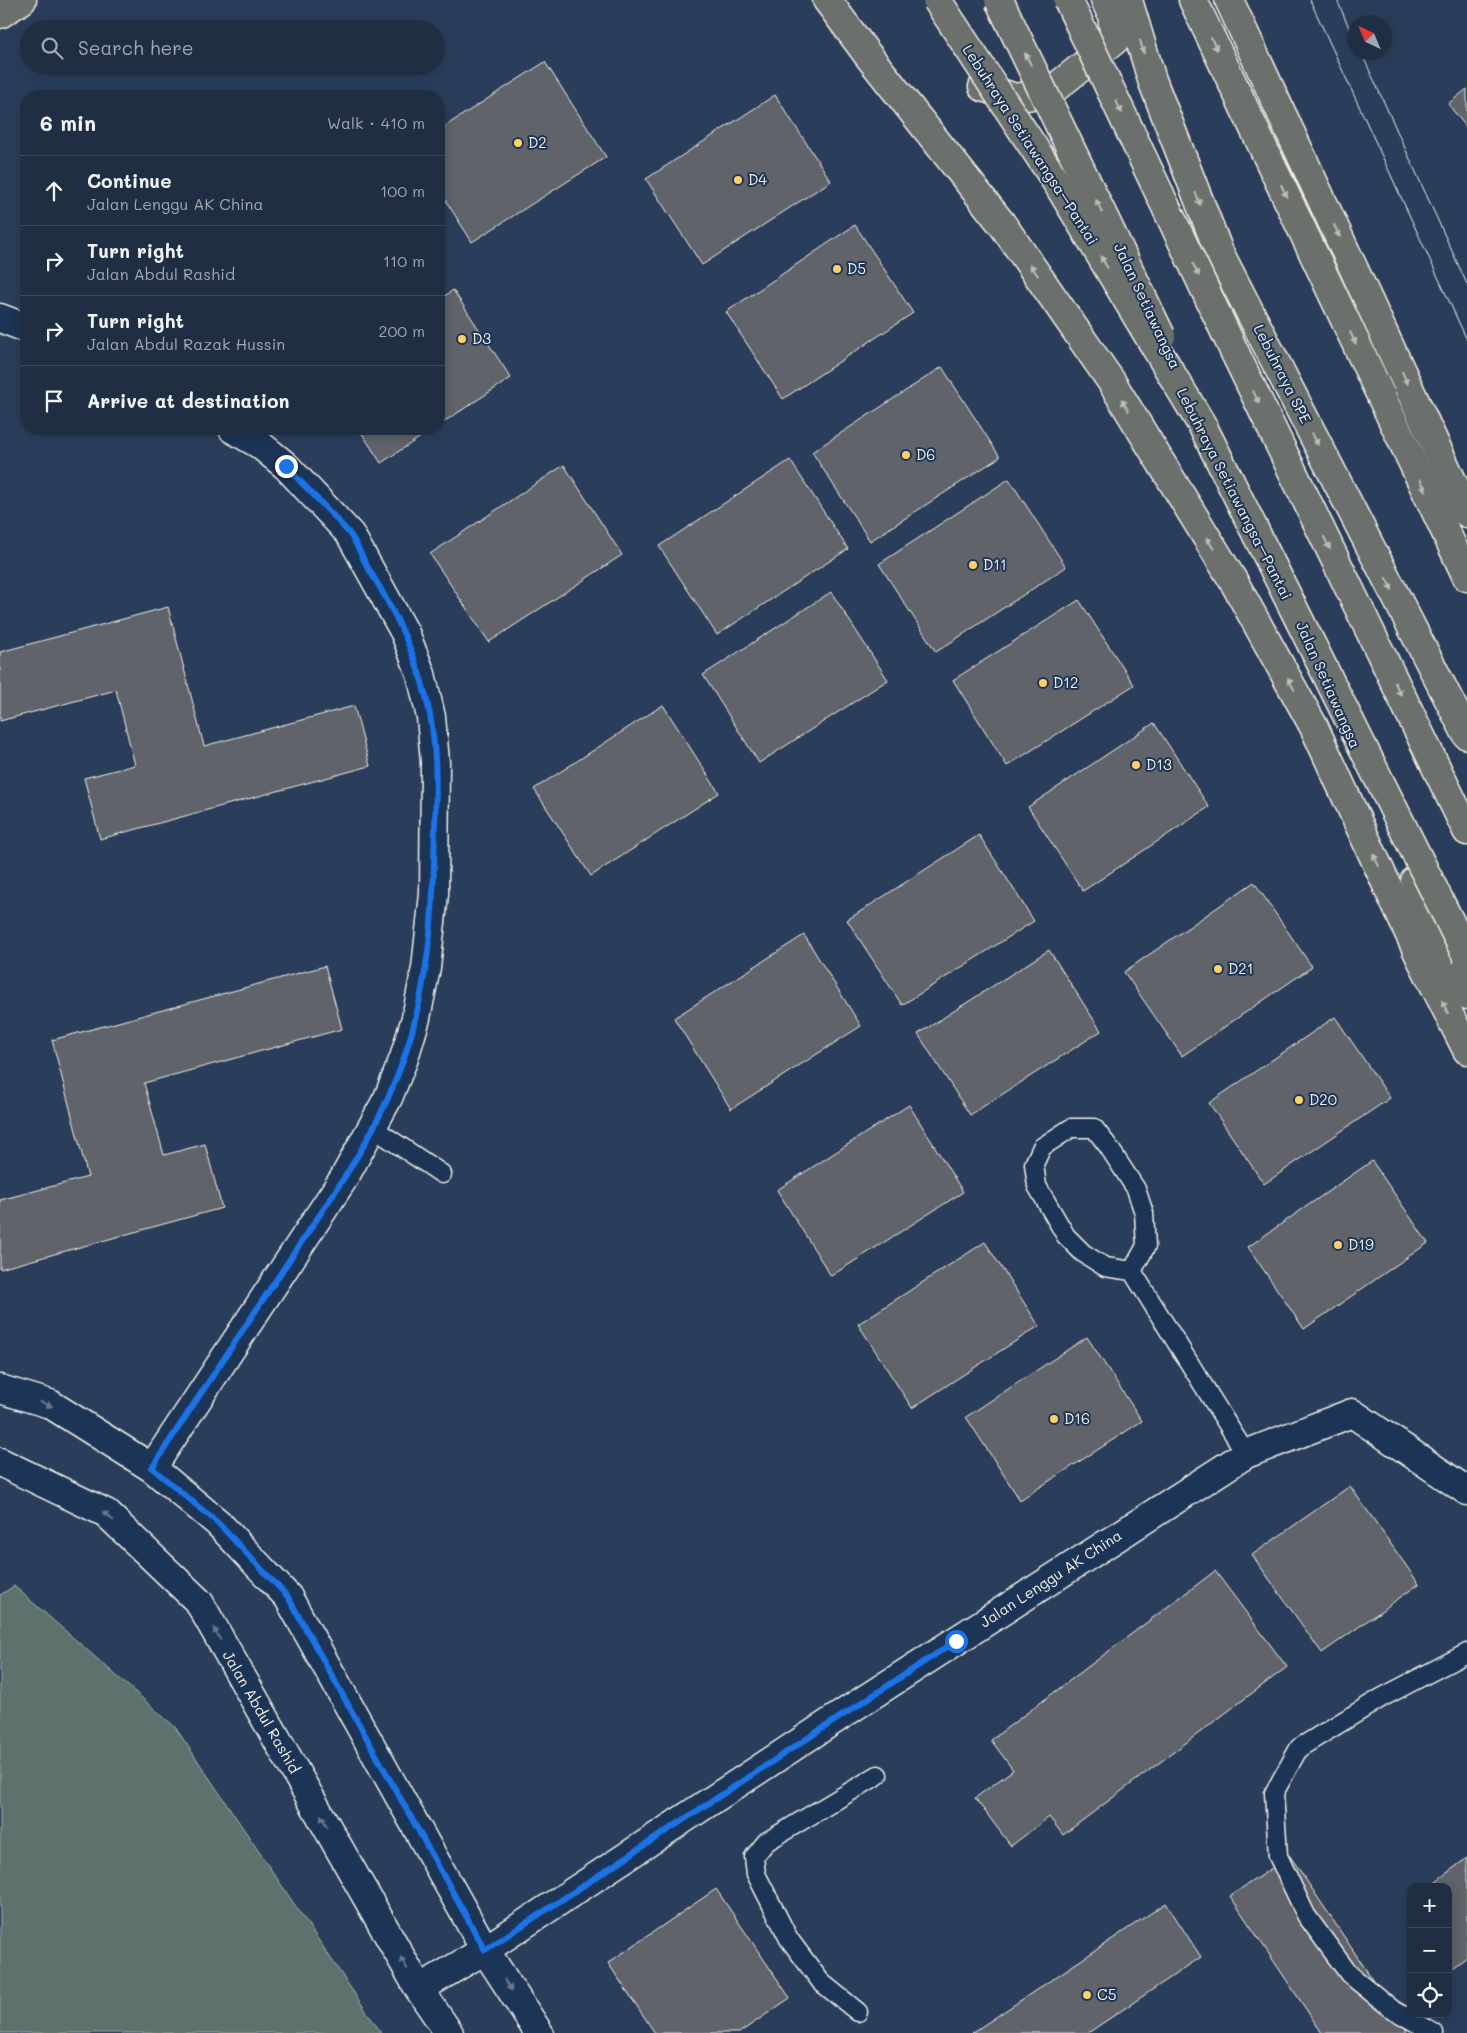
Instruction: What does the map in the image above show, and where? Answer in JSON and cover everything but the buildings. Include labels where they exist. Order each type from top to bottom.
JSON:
[{"type":"main road","points":[[0,14],[22,0]]},
{"type":"main road","points":[[806,0],[867,54]]},
{"type":"main road","points":[[827,0],[867,54],[1013,239],[1111,382],[1234,582],[1314,727],[1420,957],[1467,1050]]},
{"type":"main road","points":[[935,0],[962,59],[982,86],[1015,98],[1050,92],[1115,40],[1112,15],[1105,0]]},
{"type":"main road","name":"Lebuhraya Setiawangsa–Pantai","points":[[935,0],[1059,186],[1202,425],[1467,956]]},
{"type":"main road","name":"Jalan Setiawangsa","points":[[999,0],[1309,643],[1467,995]]},
{"type":"main road","points":[[1068,0],[1235,353],[1467,831]]},
{"type":"main road","name":"Lebuhraya SPE","points":[[1128,0],[1152,80],[1219,252],[1467,735]]},
{"type":"main road","points":[[1193,0],[1467,577]]},
{"type":"main road","points":[[1229,0],[1467,513]]},
{"type":"main road","points":[[1248,0],[1287,123]]},
{"type":"street","points":[[0,318],[20,326]]},
{"type":"street","points":[[152,1468],[344,1178],[388,1098],[404,1058],[416,1018],[426,968],[434,894],[435,762],[431,717],[420,674],[405,633],[350,534],[286,466],[259,444],[243,435]]},
{"type":"street","points":[[0,1390],[50,1404],[152,1468],[218,1523],[288,1597],[485,1950],[539,2033]]},
{"type":"street","name":"Jalan Lenggu AK China","points":[[419,1988],[485,1950],[860,1702],[1246,1454],[1352,1413],[1467,1490]]},
{"type":"street","name":"Jalan Abdul Rashid","points":[[0,1462],[106,1513],[199,1602],[419,1988],[449,2033]]},
{"type":"lane","points":[[373,1128],[442,1174]]},
{"type":"lane","points":[[1071,1128],[1094,1128],[1136,1189],[1144,1213],[1146,1246],[1132,1270],[1105,1267],[1083,1253],[1066,1236],[1037,1186],[1034,1164],[1042,1147],[1071,1128]]},
{"type":"lane","points":[[1132,1270],[1246,1454]]},
{"type":"lane","points":[[1434,2033],[1392,2009],[1349,1974],[1306,1915],[1278,1856],[1274,1792],[1299,1748],[1381,1698],[1467,1653]]},
{"type":"lane","points":[[858,2012],[821,1982],[790,1938],[756,1874],[754,1857],[766,1842],[878,1775]]},
{"type":"green space","points":[[14,1586],[175,1727],[381,2033],[0,2033],[0,1595]]},
{"type":"tram line","points":[[1310,0],[1467,340]]},
{"type":"tram line","points":[[1337,0],[1347,23]]},
{"type":"tram line","points":[[1365,60],[1467,284]]},
{"type":"place","name":"D2","points":[[518,143]]},
{"type":"place","name":"D4","points":[[738,180]]},
{"type":"place","name":"D5","points":[[837,269]]},
{"type":"place","name":"D3","points":[[462,339]]},
{"type":"place","name":"D6","points":[[906,455]]},
{"type":"place","name":"D11","points":[[973,565]]},
{"type":"place","name":"D12","points":[[1043,683]]},
{"type":"place","name":"D13","points":[[1136,765]]},
{"type":"place","name":"D21","points":[[1218,969]]},
{"type":"place","name":"D20","points":[[1299,1100]]},
{"type":"place","name":"D19","points":[[1338,1245]]},
{"type":"place","name":"D16","points":[[1054,1419]]},
{"type":"place","name":"C5","points":[[1087,1995]]},
{"type":"route","points":[[286,466],[350,534],[405,633],[420,674],[431,717],[435,762],[434,894],[426,968],[416,1018],[404,1058],[388,1098],[373,1128],[344,1178],[152,1468],[218,1523],[288,1597],[485,1950],[860,1702],[956,1641]]}]
